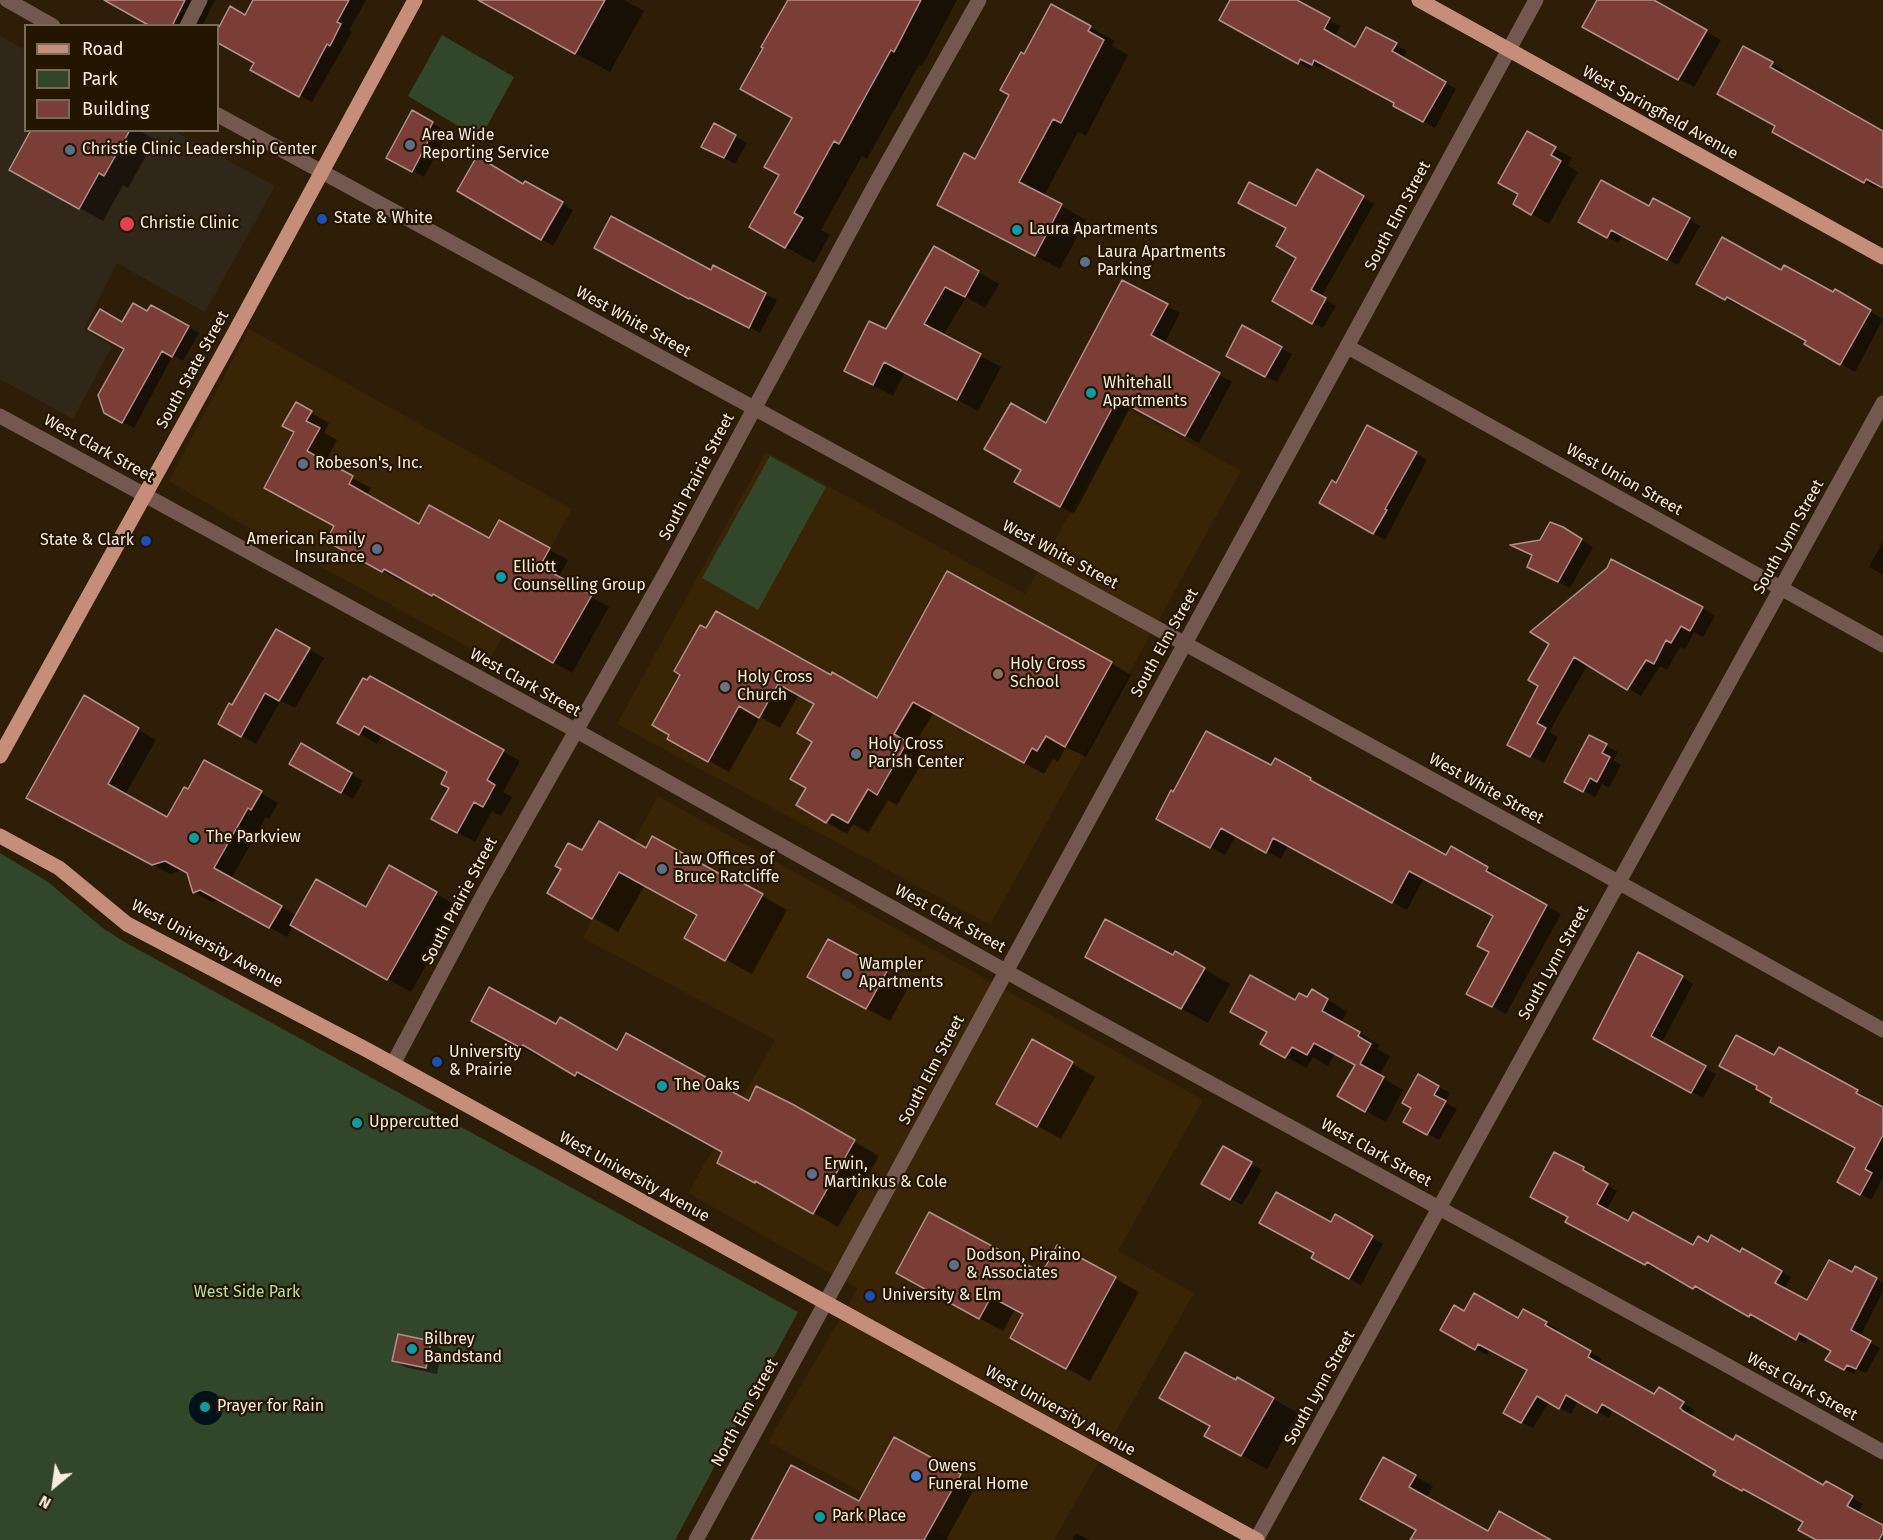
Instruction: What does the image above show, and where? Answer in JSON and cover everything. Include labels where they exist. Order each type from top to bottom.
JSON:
[{"type":"main road","name":"South State Street","points":[[0,756],[415,0]]},
{"type":"main road","name":"West Springfield Avenue","points":[[1419,0],[1883,257]]},
{"type":"main road","name":"West University Avenue","points":[[0,836],[59,868],[128,924],[393,1064],[1257,1540]]},
{"type":"street","points":[[7,0],[49,24]]},
{"type":"street","points":[[188,24],[200,0]]},
{"type":"street","name":"South Prairie Street","points":[[393,1064],[483,896],[666,572],[876,183],[979,0]]},
{"type":"street","name":"South Elm Street","points":[[825,1303],[1536,0]]},
{"type":"street","name":"West White Street","points":[[219,116],[1619,882],[1883,1030]]},
{"type":"street","name":"West Union Street","points":[[1347,347],[1883,645]]},
{"type":"street","name":"South Lynn Street","points":[[1257,1540],[1883,403]]},
{"type":"street","name":"West Clark Street","points":[[0,416],[575,730],[1006,971],[1883,1452]]},
{"type":"street","name":"North Elm Street","points":[[696,1540],[825,1303]]},
{"type":"shaded area","name":"Christie Clinic","points":[[0,36],[24,49],[24,132],[176,132],[275,186],[205,312],[117,263],[84,329],[112,346],[73,419],[0,379]]},
{"type":"shaded area","points":[[249,329],[572,509],[490,659],[237,521],[169,481]]},
{"type":"shaded area","name":"Holy Cross Church","points":[[1128,409],[1241,471],[990,925],[617,724],[766,452],[1025,594]]},
{"type":"shaded area","points":[[658,796],[1203,1100],[1118,1251],[1194,1293],[1054,1540],[951,1540],[768,1442],[858,1288],[688,1193],[775,1040],[583,938]]},
{"type":"green space","points":[[442,35],[514,77],[480,139],[408,96]]},
{"type":"green space","points":[[770,456],[826,487],[758,610],[702,578]]},
{"type":"green space","name":"West Side Park","points":[[0,853],[48,882],[104,929],[128,944],[798,1312],[675,1540],[0,1540]]},
{"type":"water","points":[[206,1391],[218,1396],[223,1408],[218,1420],[206,1425],[194,1420],[189,1408],[194,1396]]},
{"type":"building","points":[[104,0],[185,0],[173,24],[146,24]]},
{"type":"building","points":[[253,0],[349,0],[337,22],[341,24],[330,46],[327,44],[299,97],[250,70],[254,63],[219,44],[219,27],[230,6],[245,15]]},
{"type":"building","points":[[478,0],[605,0],[575,54]]},
{"type":"building","points":[[788,0],[921,0],[894,52],[891,50],[839,144],[834,141],[794,213],[803,218],[785,248],[749,227],[779,175],[764,167],[792,118],[740,89]]},
{"type":"building","points":[[1230,0],[1297,0],[1330,18],[1324,29],[1355,47],[1366,27],[1397,43],[1392,51],[1446,82],[1423,122],[1393,106],[1394,103],[1314,60],[1312,65],[1300,59],[1298,64],[1219,20]]},
{"type":"building","points":[[1597,0],[1654,0],[1707,30],[1678,80],[1582,27]]},
{"type":"building","points":[[1051,4],[1091,26],[1088,31],[1104,40],[1061,123],[1053,119],[1019,182],[1062,204],[1035,256],[937,205],[964,153],[975,159],[1009,95],[1000,90],[1021,52],[1024,54]]},
{"type":"building","points":[[1743,46],[1773,62],[1770,67],[1883,131],[1883,188],[1866,179],[1864,183],[1772,132],[1775,126],[1717,94]]},
{"type":"building","name":"Area Wide Reporting Service","points":[[412,110],[433,122],[429,130],[433,132],[412,172],[386,158]]},
{"type":"building","points":[[714,123],[736,135],[724,158],[701,147]]},
{"type":"building","points":[[1527,131],[1556,147],[1551,155],[1561,161],[1531,215],[1513,204],[1518,194],[1498,183]]},
{"type":"building","name":"Christie Clinic Leadership Center","points":[[30,132],[129,132],[104,176],[99,173],[79,209],[9,170]]},
{"type":"building","points":[[477,156],[523,184],[525,181],[563,202],[541,240],[457,191]]},
{"type":"building","points":[[1317,169],[1364,196],[1311,290],[1326,298],[1312,324],[1272,301],[1296,258],[1276,246],[1286,228],[1238,203],[1249,182],[1296,206]]},
{"type":"building","points":[[1601,180],[1649,206],[1653,198],[1690,218],[1667,260],[1611,230],[1607,238],[1578,222]]},
{"type":"building","points":[[611,216],[711,270],[713,265],[766,293],[749,328],[594,248]]},
{"type":"building","points":[[1722,237],[1781,270],[1784,265],[1833,292],[1835,289],[1871,310],[1840,365],[1804,344],[1806,341],[1727,297],[1725,300],[1696,284]]},
{"type":"building","points":[[934,246],[979,271],[965,297],[945,287],[924,324],[981,354],[957,400],[884,362],[873,385],[844,371],[869,321],[886,329]]},
{"type":"building","name":"Whitehall Apartments","points":[[1122,280],[1168,304],[1151,335],[1220,373],[1185,436],[1117,399],[1060,507],[1014,482],[1021,470],[984,449],[1011,403],[1046,423]]},
{"type":"building","points":[[133,303],[147,311],[151,305],[189,326],[172,357],[162,351],[122,423],[104,413],[98,395],[124,349],[88,329],[100,309],[122,322]]},
{"type":"building","points":[[1242,325],[1282,347],[1265,377],[1226,356]]},
{"type":"building","points":[[296,402],[312,411],[306,421],[320,428],[307,451],[353,476],[349,484],[419,524],[429,505],[489,538],[499,520],[550,548],[540,566],[592,595],[553,663],[433,594],[432,596],[384,569],[382,572],[326,541],[334,526],[264,488],[294,432],[282,426]]},
{"type":"building","points":[[1367,425],[1417,452],[1373,534],[1319,503],[1332,480],[1336,483]]},
{"type":"building","points":[[1550,522],[1582,539],[1558,582],[1527,567],[1532,555],[1510,545],[1540,540]]},
{"type":"building","points":[[1611,559],[1703,607],[1690,631],[1681,626],[1671,643],[1666,640],[1654,664],[1646,660],[1627,690],[1574,657],[1537,723],[1546,728],[1530,757],[1507,745],[1538,686],[1528,680],[1549,644],[1530,632],[1607,568]]},
{"type":"building","points":[[947,571],[1112,662],[1065,747],[1046,736],[1037,751],[1032,748],[1024,763],[913,702],[894,734],[907,742],[877,795],[868,789],[848,823],[832,814],[826,823],[796,805],[806,788],[790,779],[812,742],[797,733],[814,704],[778,684],[759,718],[739,706],[708,762],[667,739],[669,735],[652,725],[680,675],[674,671],[700,625],[706,628],[716,611],[877,698]]},
{"type":"building","points":[[276,629],[310,648],[279,701],[265,693],[241,737],[218,724],[229,703],[232,705]]},
{"type":"building","points":[[370,676],[504,750],[487,780],[495,785],[483,807],[474,802],[457,833],[431,819],[449,788],[441,784],[447,772],[364,726],[359,735],[337,723],[363,678],[367,680]]},
{"type":"building","points":[[84,695],[139,728],[108,784],[167,817],[184,787],[188,789],[204,760],[262,791],[251,810],[248,808],[214,868],[282,906],[269,928],[200,890],[193,893],[187,873],[165,861],[152,865],[26,798]]},
{"type":"building","points":[[1206,731],[1271,765],[1275,758],[1311,778],[1310,780],[1446,855],[1451,846],[1488,867],[1486,871],[1547,905],[1492,1007],[1466,994],[1489,952],[1477,946],[1493,916],[1409,871],[1392,903],[1273,838],[1266,853],[1221,828],[1210,848],[1156,819]]},
{"type":"building","points":[[1589,735],[1607,744],[1602,753],[1610,757],[1597,782],[1590,778],[1583,792],[1564,782]]},
{"type":"building","points":[[301,743],[352,773],[341,793],[289,764]]},
{"type":"building","points":[[599,821],[646,848],[652,836],[720,874],[721,871],[763,894],[725,961],[684,938],[697,915],[619,872],[592,919],[547,893],[561,869],[555,866],[568,843],[582,850]]},
{"type":"building","points":[[389,865],[437,892],[387,980],[290,925],[316,879],[366,907]]},
{"type":"building","points":[[1105,919],[1173,955],[1175,951],[1205,968],[1181,1009],[1085,957]]},
{"type":"building","name":"Wampler Apartments","points":[[828,939],[887,971],[866,1009],[807,977]]},
{"type":"building","points":[[1638,952],[1683,976],[1651,1036],[1706,1066],[1691,1093],[1593,1039]]},
{"type":"building","points":[[1250,975],[1295,1000],[1299,993],[1307,997],[1312,989],[1328,999],[1322,1011],[1360,1032],[1358,1036],[1371,1044],[1360,1064],[1384,1077],[1365,1112],[1337,1096],[1355,1065],[1314,1043],[1307,1055],[1292,1047],[1285,1058],[1260,1044],[1267,1032],[1230,1012]]},
{"type":"building","points":[[489,987],[556,1024],[560,1017],[617,1050],[626,1033],[749,1101],[756,1086],[855,1140],[813,1214],[755,1181],[755,1183],[717,1163],[722,1152],[577,1072],[575,1076],[523,1045],[521,1048],[471,1021]]},
{"type":"building","points":[[1736,1035],[1774,1055],[1779,1047],[1858,1090],[1856,1093],[1883,1107],[1883,1135],[1865,1169],[1872,1173],[1860,1195],[1837,1182],[1855,1148],[1770,1102],[1772,1098],[1756,1089],[1757,1086],[1719,1066]]},
{"type":"building","points":[[1032,1039],[1073,1062],[1037,1127],[996,1104]]},
{"type":"building","points":[[1418,1074],[1439,1086],[1434,1095],[1446,1101],[1427,1135],[1403,1122],[1411,1108],[1402,1103]]},
{"type":"building","points":[[1223,1146],[1252,1162],[1230,1200],[1201,1184]]},
{"type":"building","points":[[1554,1152],[1584,1167],[1583,1170],[1608,1184],[1597,1204],[1628,1221],[1633,1212],[1693,1245],[1698,1236],[1708,1242],[1711,1235],[1740,1252],[1742,1248],[1782,1271],[1775,1283],[1807,1300],[1829,1260],[1852,1272],[1855,1266],[1877,1278],[1851,1330],[1871,1341],[1856,1369],[1847,1365],[1844,1370],[1825,1360],[1831,1351],[1799,1333],[1796,1340],[1750,1314],[1749,1317],[1695,1286],[1693,1289],[1647,1262],[1645,1265],[1565,1222],[1568,1217],[1530,1197]]},
{"type":"building","points":[[1276,1192],[1331,1222],[1335,1214],[1373,1236],[1349,1279],[1311,1258],[1314,1253],[1259,1223]]},
{"type":"building","points":[[929,1212],[1042,1273],[1057,1245],[1116,1277],[1066,1369],[1010,1338],[1023,1314],[991,1297],[979,1319],[896,1273]]},
{"type":"building","points":[[1474,1293],[1518,1318],[1523,1309],[1547,1322],[1545,1325],[1591,1351],[1588,1357],[1654,1394],[1659,1387],[1684,1402],[1680,1408],[1683,1411],[1733,1440],[1736,1435],[1823,1485],[1826,1481],[1853,1496],[1847,1506],[1883,1525],[1883,1533],[1879,1540],[1816,1540],[1798,1530],[1803,1522],[1713,1475],[1716,1471],[1602,1404],[1597,1413],[1566,1395],[1559,1409],[1537,1396],[1521,1423],[1503,1413],[1527,1370],[1478,1344],[1475,1350],[1440,1330],[1454,1305],[1464,1311]]},
{"type":"building","name":"Bilbrey Bandstand","points":[[398,1334],[431,1341],[426,1368],[392,1361]]},
{"type":"building","points":[[1185,1352],[1274,1398],[1241,1456],[1204,1436],[1210,1426],[1159,1398]]},
{"type":"building","points":[[894,1437],[961,1474],[924,1540],[751,1540],[791,1465],[859,1501]]},
{"type":"building","points":[[1383,1457],[1416,1475],[1409,1487],[1488,1531],[1499,1511],[1551,1540],[1410,1540],[1416,1530],[1360,1499]]},
{"type":"place","name":"Area Wide Reporting Service","points":[[410,145]]},
{"type":"place","name":"Christie Clinic Leadership Center","points":[[70,150]]},
{"type":"place","name":"State & White","points":[[322,219]]},
{"type":"place","name":"Christie Clinic","points":[[127,224]]},
{"type":"place","name":"Laura Apartments","points":[[1017,230]]},
{"type":"place","name":"Laura Apartments Parking","points":[[1085,262]]},
{"type":"place","name":"Whitehall Apartments","points":[[1091,393]]},
{"type":"place","name":"Robeson's, Inc.","points":[[303,464]]},
{"type":"place","name":"State & Clark","points":[[146,541]]},
{"type":"place","name":"American Family Insurance","points":[[377,549]]},
{"type":"place","name":"Elliott Counselling Group","points":[[501,577]]},
{"type":"place","name":"Holy Cross School","points":[[998,674]]},
{"type":"place","name":"Holy Cross Church","points":[[725,687]]},
{"type":"place","name":"Holy Cross Parish Center","points":[[856,754]]},
{"type":"place","name":"The Parkview","points":[[194,838]]},
{"type":"place","name":"Law Offices of Bruce Ratcliffe","points":[[662,869]]},
{"type":"place","name":"Wampler Apartments","points":[[847,974]]},
{"type":"place","name":"University & Prairie","points":[[437,1062]]},
{"type":"place","name":"The Oaks","points":[[662,1086]]},
{"type":"place","name":"Uppercutted","points":[[357,1123]]},
{"type":"place","name":"Erwin, Martinkus & Cole","points":[[812,1174]]},
{"type":"place","name":"Dodson, Piraino & Associates","points":[[954,1265]]},
{"type":"place","name":"University & Elm","points":[[870,1296]]},
{"type":"place","name":"Bilbrey Bandstand","points":[[412,1349]]},
{"type":"place","name":"Prayer for Rain","points":[[205,1407]]},
{"type":"place","name":"Owens Funeral Home","points":[[916,1476]]},
{"type":"place","name":"Park Place","points":[[820,1517]]}]
